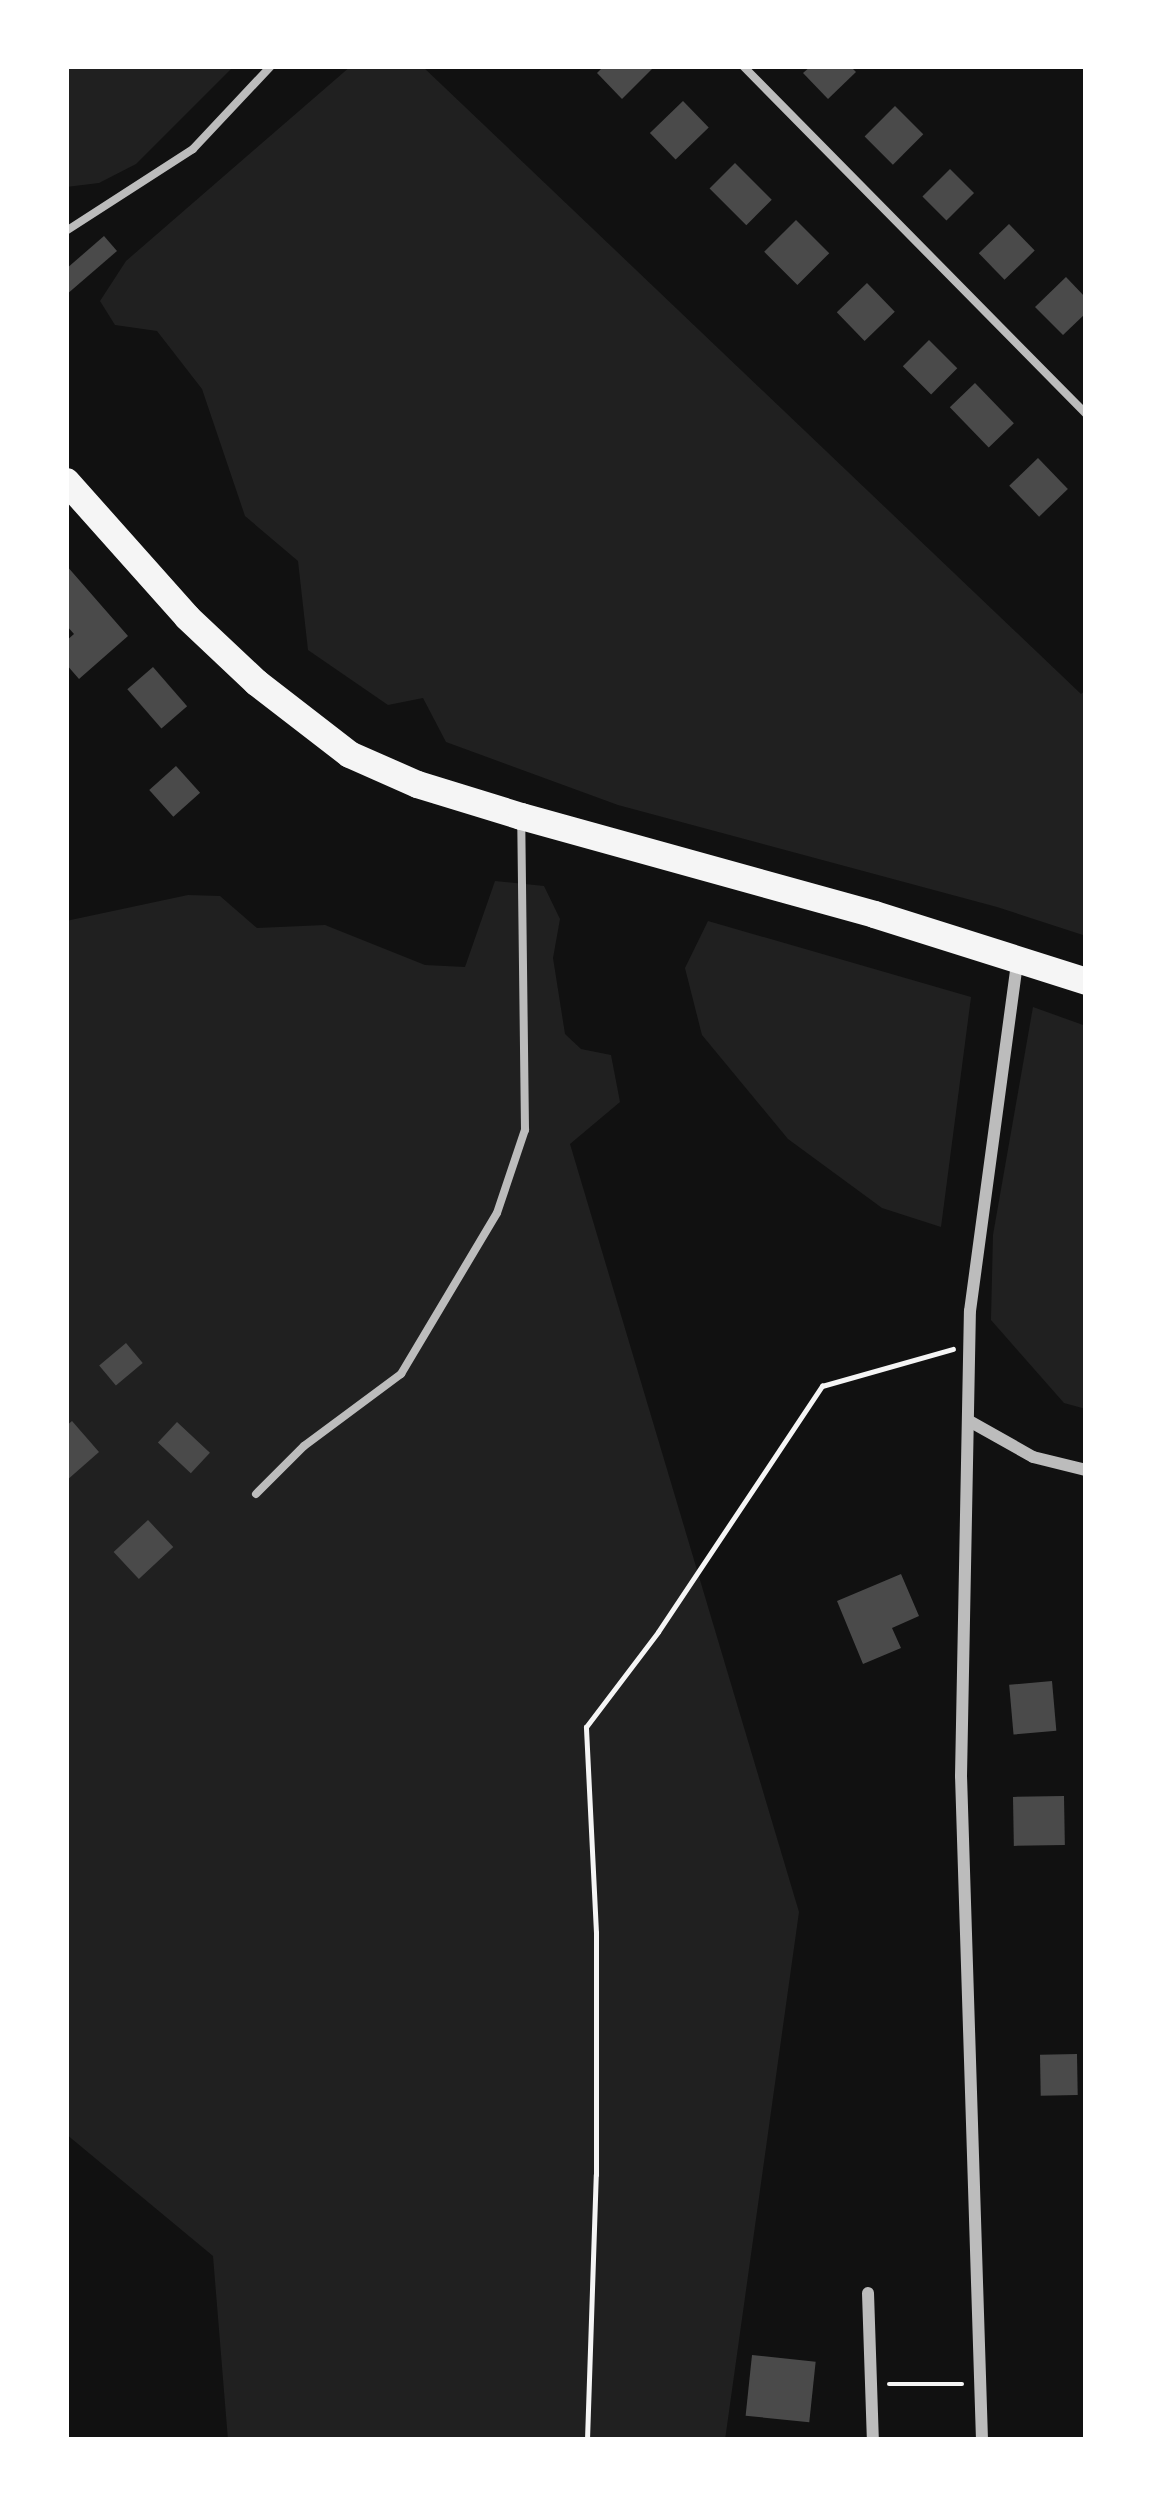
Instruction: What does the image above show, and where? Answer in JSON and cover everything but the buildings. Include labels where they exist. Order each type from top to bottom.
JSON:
[{"type":"main road","points":[[66,481],[187,616],[308,725],[349,754],[392,775],[521,816],[1086,980]]},
{"type":"street","points":[[982,2440],[961,1776],[970,1345],[976,1235],[1018,957]]},
{"type":"street","points":[[971,1422],[1033,1457],[1086,1470]]},
{"type":"street","points":[[868,2294],[873,2440]]},
{"type":"lane","points":[[66,231],[193,149],[271,66]]},
{"type":"lane","points":[[742,66],[1086,414]]},
{"type":"lane","points":[[256,1494],[304,1446],[401,1374],[497,1213],[525,1130],[521,816]]},
{"type":"path","points":[[587,2440],[596,2175],[596,1933],[586,1727],[658,1632],[822,1386],[970,1345]]},
{"type":"path","points":[[871,2384],[981,2384]]},
{"type":"shaded area","points":[[66,66],[234,66],[136,164],[99,183],[66,187]]},
{"type":"shaded area","points":[[351,66],[422,66],[1081,694],[1086,690],[1086,936],[997,907],[618,805],[446,742],[423,698],[388,705],[308,650],[298,561],[245,516],[202,389],[157,331],[115,325],[100,301],[126,261]]},
{"type":"shaded area","points":[[495,881],[544,886],[560,919],[553,958],[565,1034],[581,1049],[611,1055],[620,1102],[570,1144],[799,1912],[725,2440],[228,2440],[213,2256],[66,2134],[66,921],[188,895],[220,896],[257,928],[325,925],[425,965],[465,967]]},
{"type":"shaded area","points":[[708,921],[971,997],[941,1227],[882,1208],[788,1139],[702,1035],[685,968]]},
{"type":"shaded area","points":[[1033,1007],[1086,1026],[1086,1409],[1064,1403],[991,1320],[993,1235]]}]
